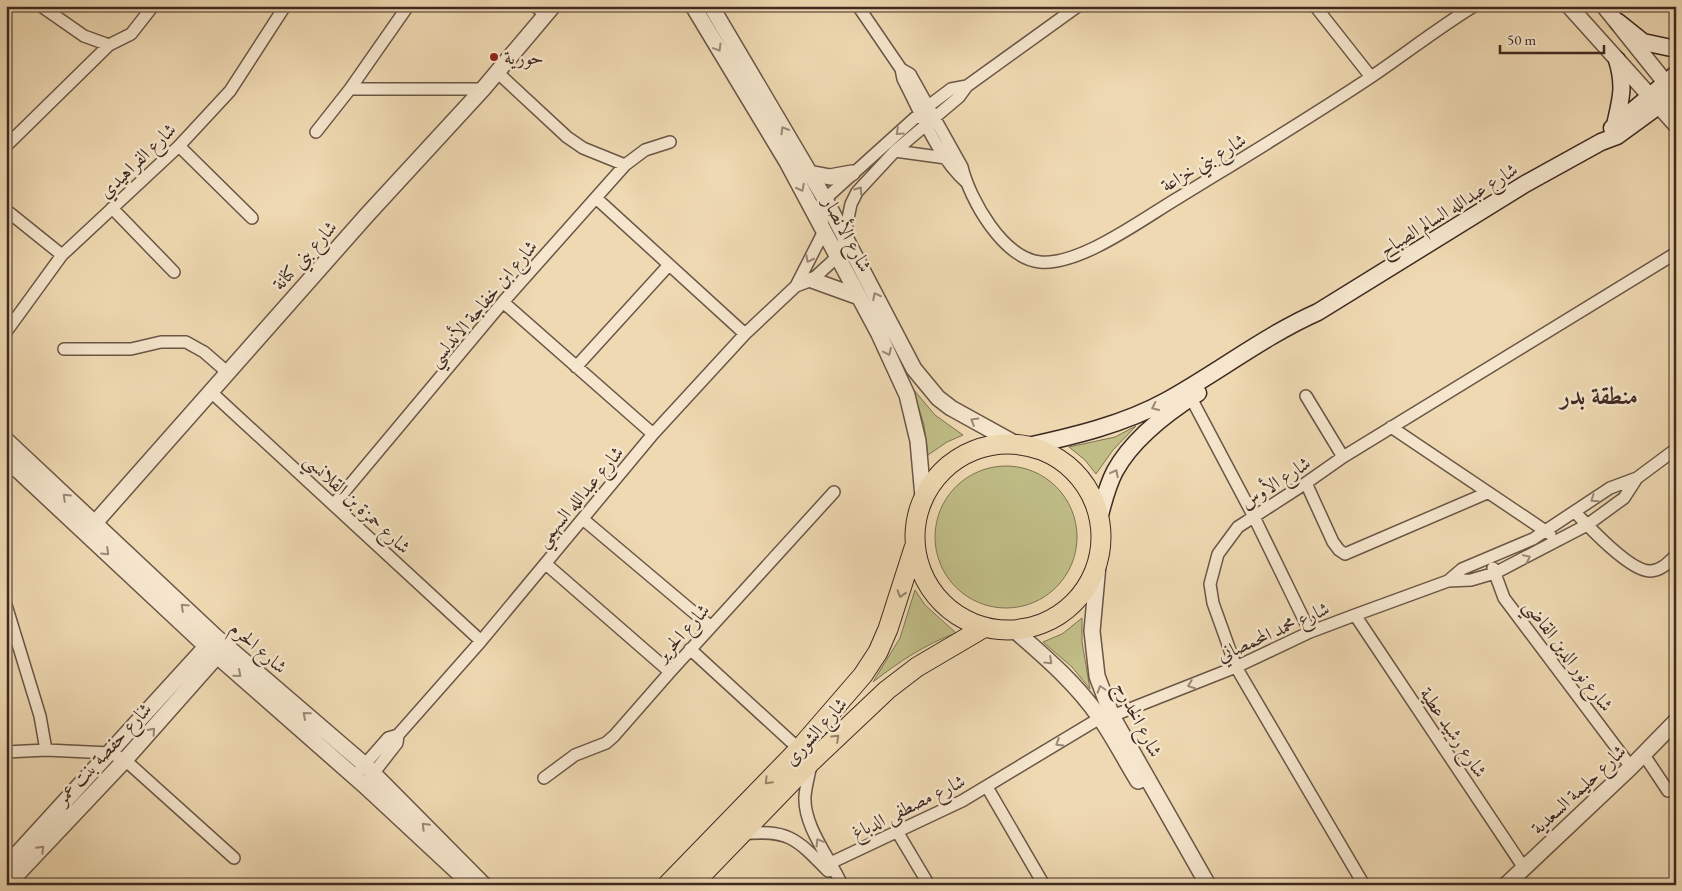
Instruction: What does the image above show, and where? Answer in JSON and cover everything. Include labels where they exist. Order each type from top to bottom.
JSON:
[{"type":"main road","points":[[1618,22],[1643,42],[1676,49]]},
{"type":"main road","points":[[1615,125],[1623,89],[1623,79],[1617,60]]},
{"type":"main road","name":"شارع عبدالله السالم الصباح","points":[[1601,142],[1615,125],[1674,88]]},
{"type":"main road","name":"شارع عبدالله السالم الصباح","points":[[1022,445],[1063,438],[1137,415],[1165,402],[1292,325],[1318,312],[1525,184],[1601,142],[1617,136],[1654,102]]},
{"type":"main road","name":"شارع عبدالله السالم الصباح","points":[[1099,519],[1108,487],[1124,457],[1156,424],[1191,398],[1302,331],[1318,312]]},
{"type":"main road","points":[[991,445],[1022,445],[1052,455],[1074,471],[1091,496],[1099,519],[1099,554],[1086,588],[1065,610],[1038,624],[1013,629],[985,627],[964,619],[937,598],[922,574],[915,547],[916,519],[924,497],[941,471],[964,454],[991,445]]},
{"type":"main road","name":"شارع الشورى","points":[[692,885],[739,834],[806,755],[878,652],[896,609],[915,547]]},
{"type":"main road","name":"شارع الشورى","points":[[667,885],[806,755],[917,667],[985,627]]},
{"type":"street","points":[[41,6],[84,36],[109,45]]},
{"type":"street","points":[[6,146],[109,45],[131,34],[153,6]]},
{"type":"street","name":"شارع الفراهيدي","points":[[6,332],[62,255],[179,146],[230,91],[285,6]]},
{"type":"street","points":[[316,132],[350,89],[408,6]]},
{"type":"street","name":"شارع الأنصار","points":[[711,6],[823,233],[838,256],[879,334],[907,395],[918,442],[924,497]]},
{"type":"street","name":"شارع بني خزاعة","points":[[858,6],[901,69],[910,74],[924,110],[962,167],[966,182],[996,233],[1009,249],[1023,258],[1040,262],[1060,261],[1081,254],[1240,162],[1371,77],[1472,7]]},
{"type":"street","points":[[838,256],[850,204],[857,192],[895,151],[959,97],[967,86],[1078,6]]},
{"type":"street","points":[[1315,6],[1371,77]]},
{"type":"street","points":[[1569,6],[1676,125]]},
{"type":"street","points":[[1604,6],[1674,88]]},
{"type":"street","name":"شارع الأنصار","points":[[697,8],[825,199],[914,369],[927,386],[951,408],[1022,445]]},
{"type":"street","name":"شارع بني كنانة","points":[[90,528],[210,391],[497,72],[545,9]]},
{"type":"street","points":[[497,72],[567,137],[583,148],[625,165]]},
{"type":"street","points":[[825,199],[924,110],[951,89],[967,86]]},
{"type":"street","points":[[350,89],[482,89]]},
{"type":"street","name":"شارع بني خزاعة","points":[[931,122],[946,158],[955,172],[966,182]]},
{"type":"street","name":"شارع ابن خفاجة الأندلسي","points":[[334,504],[503,302],[625,165],[645,150],[670,142]]},
{"type":"street","points":[[179,146],[252,218]]},
{"type":"street","points":[[895,151],[946,158]]},
{"type":"street","points":[[809,173],[830,177],[852,173]]},
{"type":"street","points":[[596,198],[668,266],[745,334]]},
{"type":"street","name":"شارع عبدالله السهمي","points":[[364,775],[397,743],[398,735],[482,641],[584,520],[653,434],[745,334],[796,286],[823,233],[822,215],[825,199]]},
{"type":"street","points":[[112,208],[174,272]]},
{"type":"street","points":[[6,210],[62,255]]},
{"type":"street","name":"شارع الأوس","points":[[1364,885],[1236,667],[1213,603],[1210,584],[1211,573],[1218,554],[1238,526],[1306,483],[1343,456],[1676,253]]},
{"type":"street","name":"شارع عبدالله السهمي","points":[[796,286],[812,280],[838,256]]},
{"type":"street","points":[[576,367],[668,266]]},
{"type":"street","points":[[812,280],[859,297]]},
{"type":"street","points":[[503,302],[653,434]]},
{"type":"street","points":[[64,348],[131,349],[161,342],[186,342],[204,352],[227,372]]},
{"type":"street","name":"شارع حمزة بن القلانسي","points":[[210,391],[482,641]]},
{"type":"street","points":[[1306,396],[1343,456]]},
{"type":"street","points":[[1191,398],[1254,516],[1310,632]]},
{"type":"street","points":[[1392,427],[1487,493],[1546,531],[1559,542]]},
{"type":"street","name":"شارع الحرم","points":[[6,440],[90,528],[217,646],[364,775],[484,885]]},
{"type":"street","name":"شارع محمد المحمصاني","points":[[1448,581],[1462,569],[1533,539],[1610,488],[1637,478],[1676,449]]},
{"type":"street","name":"شارع الحرم","points":[[6,459],[90,528]]},
{"type":"street","name":"شارع محمد المحمصاني","points":[[987,787],[1106,717],[1236,667],[1310,632],[1355,615],[1448,581],[1471,580],[1495,573],[1559,542],[1587,525],[1624,498],[1637,478]]},
{"type":"street","points":[[1306,483],[1333,542],[1345,554],[1487,493]]},
{"type":"street","name":"شارع الحرير","points":[[544,778],[574,755],[606,743],[614,736],[690,649],[834,492]]},
{"type":"street","points":[[1575,512],[1602,540],[1640,569],[1651,571],[1660,569],[1676,555]]},
{"type":"street","points":[[584,520],[711,627]]},
{"type":"street","name":"شارع الخدرج","points":[[1099,554],[1092,631],[1092,653],[1106,717],[1199,885]]},
{"type":"street","name":"شارع نور الدين القاضي","points":[[1490,558],[1504,598],[1631,767]]},
{"type":"street","points":[[546,564],[670,672]]},
{"type":"street","points":[[6,605],[40,716],[46,750]]},
{"type":"street","name":"شارع رشيد عطية","points":[[1355,615],[1524,868]]},
{"type":"street","name":"شارع الخدرج","points":[[1013,629],[1064,675],[1106,717],[1208,885]]},
{"type":"street","name":"شارع حفصة بنت عمر","points":[[6,866],[110,753],[217,646]]},
{"type":"street","name":"شارع حفصة بنت عمر","points":[[7,885],[125,760],[217,646]]},
{"type":"street","points":[[690,649],[806,755],[805,796],[810,826],[828,864],[842,885]]},
{"type":"street","name":"شارع حليمة السعدية","points":[[1506,885],[1631,767],[1676,721]]},
{"type":"street","points":[[6,752],[46,750],[110,753],[125,760],[234,858]]},
{"type":"street","points":[[1644,754],[1668,790]]},
{"type":"street","name":"شارع الحرم","points":[[364,775],[471,885]]},
{"type":"street","name":"شارع مصطفى الدباغ","points":[[828,864],[898,833],[987,787],[1044,885]]},
{"type":"street","points":[[739,834],[764,832],[784,834],[800,843],[828,864]]},
{"type":"street","points":[[898,833],[929,885]]},
{"type":"shaded area","points":[[913,389],[935,415],[963,435],[947,442],[928,455],[924,425]]},
{"type":"shaded area","points":[[1136,426],[1113,450],[1096,474],[1085,460],[1069,447],[1115,437]]},
{"type":"shaded area","points":[[1006,466],[1033,472],[1045,478],[1056,487],[1065,498],[1071,510],[1077,537],[1071,564],[1065,576],[1056,587],[1045,596],[1033,602],[1006,608],[979,602],[967,596],[956,587],[947,576],[941,564],[935,537],[941,510],[947,498],[956,487],[967,478],[979,472]]},
{"type":"shaded area","points":[[915,590],[925,605],[956,633],[913,654],[873,682],[900,638]]},
{"type":"shaded area","points":[[1082,618],[1082,642],[1090,689],[1072,667],[1043,642],[1062,634]]},
{"type":"place","name":"حورية","points":[[494,57]]},
{"type":"district","name":"منطقة بدر","points":[[1599,396]]}]
